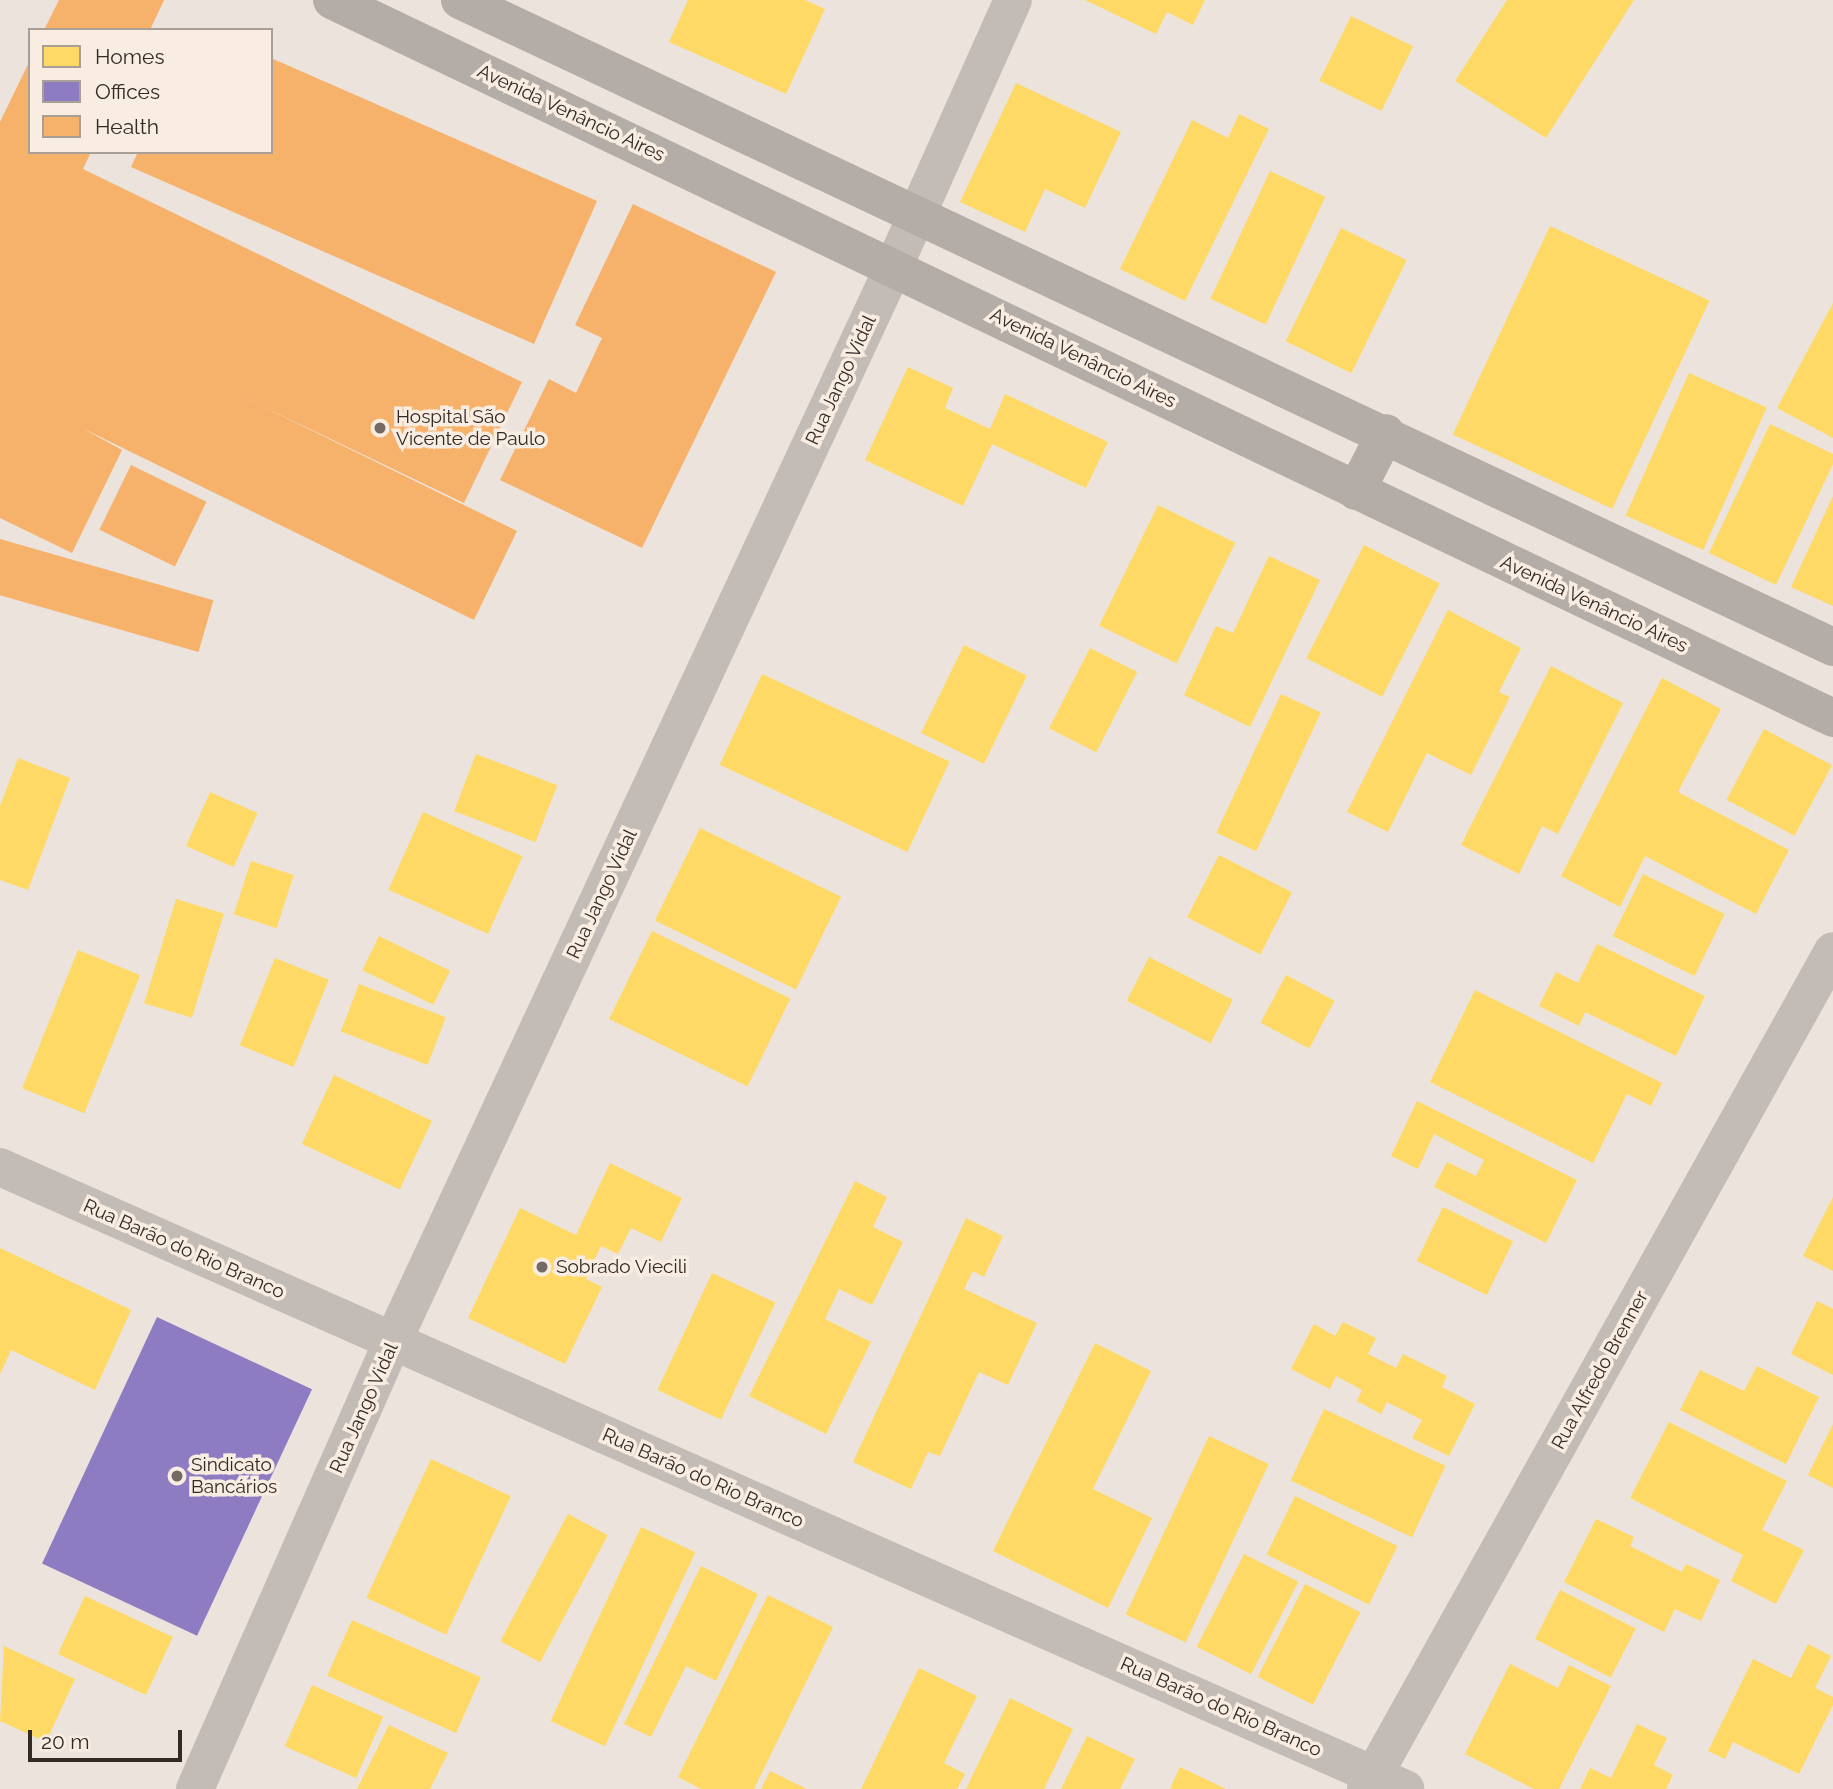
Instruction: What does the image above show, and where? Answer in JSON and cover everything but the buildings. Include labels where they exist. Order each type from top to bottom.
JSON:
[{"type":"main road","name":"Avenida Venâncio Aires","points":[[332,0],[894,266],[1356,491],[1833,718]]},
{"type":"main road","points":[[460,0],[1386,433],[1833,647]]},
{"type":"main road","points":[[1356,491],[1386,433]]},
{"type":"street","name":"Rua Jango Vidal","points":[[195,1789],[393,1341],[894,266],[1013,0]]},
{"type":"street","name":"Rua Alfredo Brenner","points":[[1382,1784],[1833,951]]},
{"type":"street","name":"Rua Barão do Rio Branco","points":[[0,1167],[1382,1784]]},
{"type":"place","name":"Hospital São Vicente de Paulo","points":[[380,428]]},
{"type":"place","name":"Sobrado Viecili","points":[[542,1267]]},
{"type":"place","name":"Sindicato Bancários","points":[[177,1476]]}]
